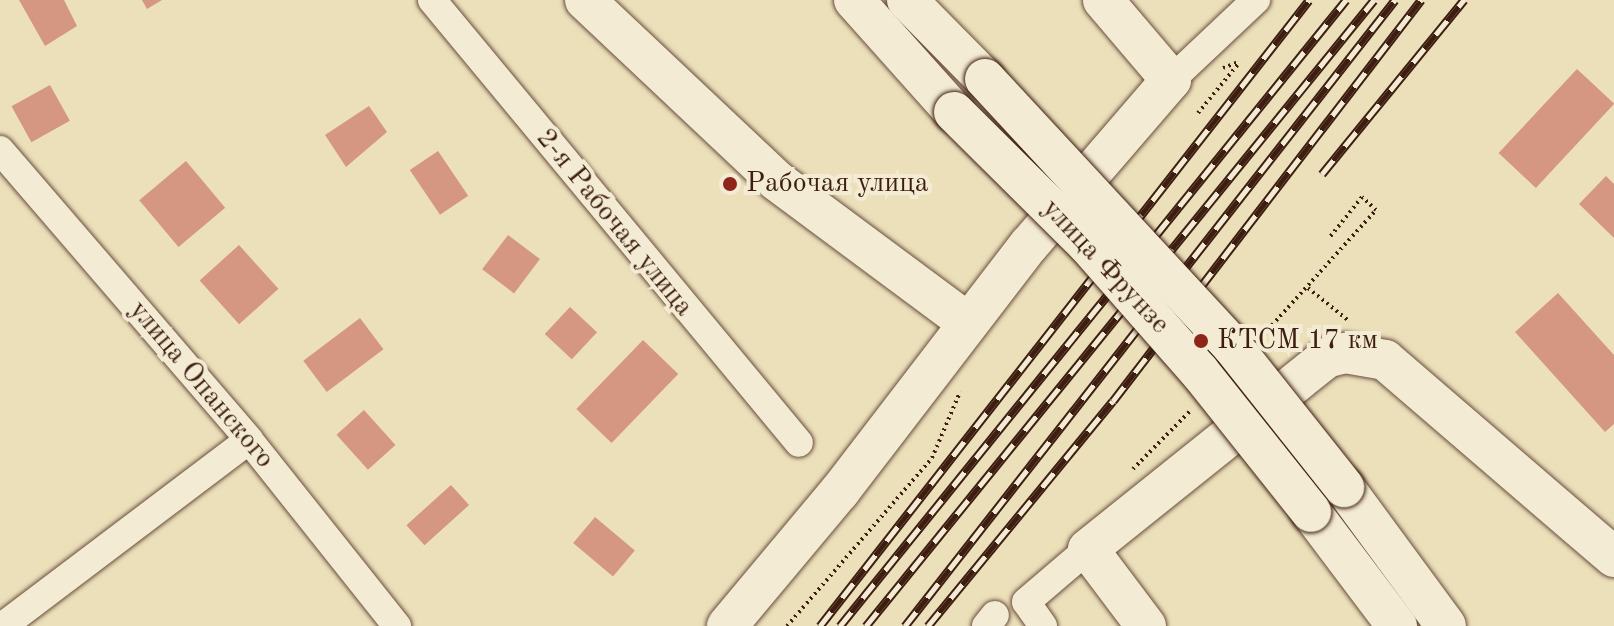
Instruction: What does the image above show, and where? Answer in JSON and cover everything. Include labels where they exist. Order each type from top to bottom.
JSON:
[{"type":"main road","points":[[585,0],[777,181],[968,323]]},
{"type":"main road","name":"улица Фрунзе","points":[[854,0],[954,112],[1109,268],[1199,371],[1397,626]]},
{"type":"main road","name":"улица Фрунзе","points":[[907,0],[985,79],[1233,347],[1344,487],[1446,626]]},
{"type":"main road","points":[[727,626],[840,491],[968,323],[1171,80],[1103,0]]},
{"type":"main road","points":[[1146,626],[1088,549],[1326,358],[1358,353],[1385,360],[1614,557]]},
{"type":"street","name":"2-я Рабочая улица","points":[[432,0],[799,443]]},
{"type":"street","points":[[1171,80],[1256,0]]},
{"type":"street","name":"улица Опанского","points":[[3,160],[249,440],[397,626]]},
{"type":"street","points":[[3,626],[249,440]]},
{"type":"street","points":[[1043,626],[1026,602],[1088,549]]},
{"type":"path","points":[[1219,69],[1239,62]]},
{"type":"path","points":[[1198,113],[1229,75]]},
{"type":"path","points":[[1330,237],[1355,205]]},
{"type":"path","points":[[787,626],[932,458],[962,388]]},
{"type":"building","points":[[19,0],[64,0],[77,26],[45,46]]},
{"type":"building","points":[[142,0],[162,0],[147,9]]},
{"type":"building","points":[[1577,69],[1614,104],[1536,188],[1499,153]]},
{"type":"building","points":[[50,85],[70,121],[31,142],[12,106]]},
{"type":"building","points":[[369,106],[387,132],[346,167],[325,135]]},
{"type":"building","points":[[438,151],[468,196],[440,215],[410,170]]},
{"type":"building","points":[[186,161],[225,208],[178,247],[139,200]]},
{"type":"building","points":[[1606,176],[1614,184],[1614,238],[1579,204]]},
{"type":"building","points":[[508,235],[540,259],[514,293],[482,269]]},
{"type":"building","points":[[239,245],[278,289],[239,324],[200,280]]},
{"type":"building","points":[[1558,293],[1614,355],[1614,424],[1605,432],[1515,332]]},
{"type":"building","points":[[570,307],[597,332],[572,359],[545,334]]},
{"type":"building","points":[[360,318],[383,349],[327,392],[303,361]]},
{"type":"building","points":[[643,340],[678,374],[612,443],[576,409]]},
{"type":"building","points":[[364,410],[395,445],[368,470],[337,435]]},
{"type":"building","points":[[451,485],[469,505],[424,545],[406,525]]},
{"type":"building","points":[[595,517],[635,550],[613,576],[573,543]]},
{"type":"railway","points":[[820,626],[1309,0]]},
{"type":"railway","points":[[840,626],[1346,0]]},
{"type":"railway","points":[[866,626],[1374,0]]},
{"type":"railway","points":[[905,626],[1395,0]]},
{"type":"railway","points":[[928,626],[1113,401],[1421,0]]},
{"type":"railway","points":[[1322,174],[1464,0]]},
{"type":"place","name":"Рабочая улица","points":[[730,184]]},
{"type":"place","name":"КТСМ 17 км","points":[[1201,341]]}]
